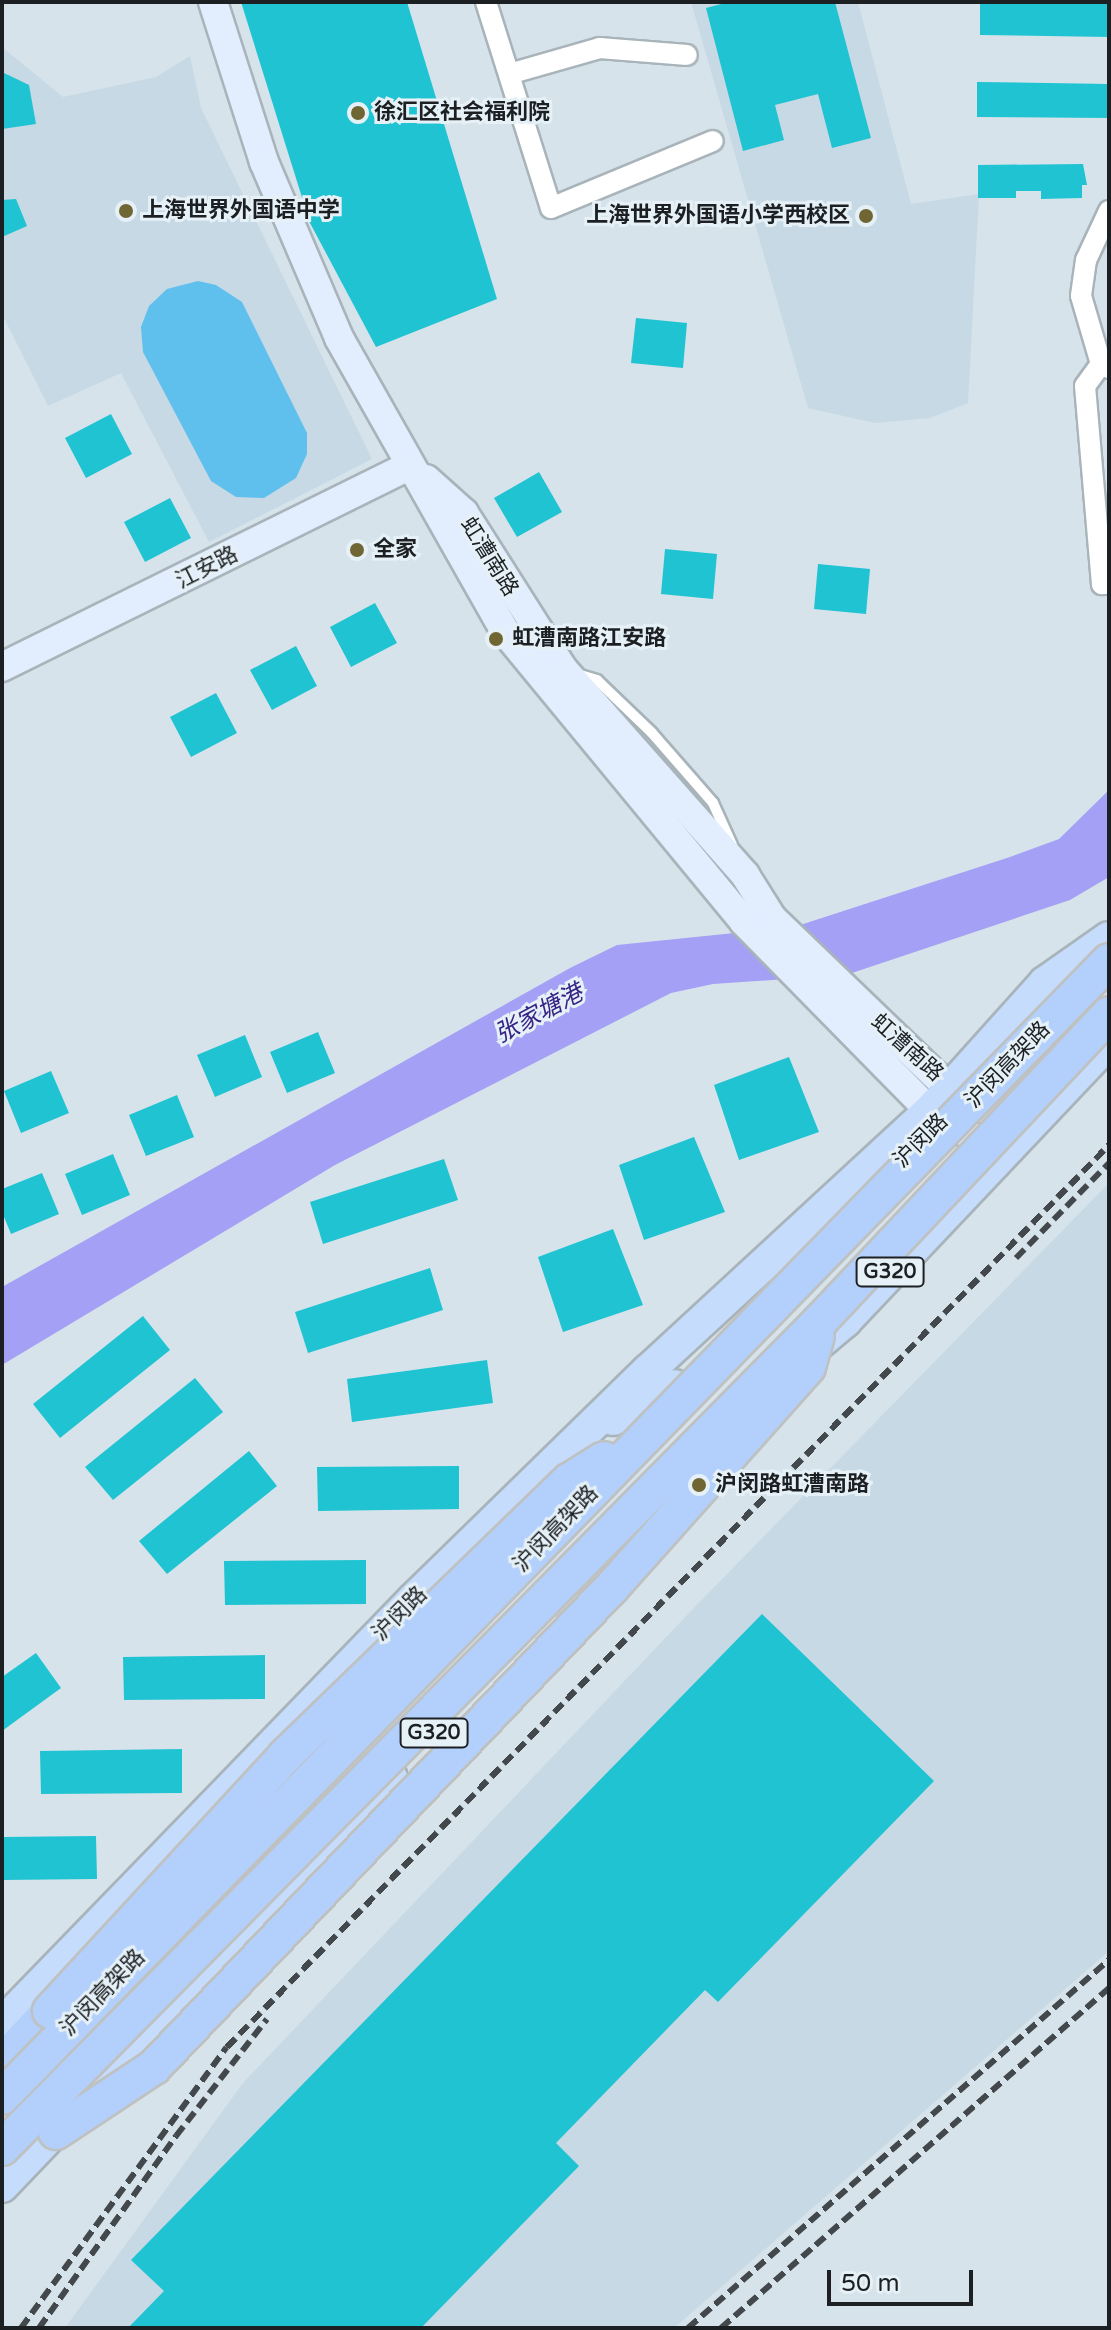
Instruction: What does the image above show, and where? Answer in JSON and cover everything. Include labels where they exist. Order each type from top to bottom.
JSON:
[{"type":"highway","name":"沪闵高架路","points":[[2,2097],[1109,961]]},
{"type":"highway","name":"沪闵高架路","points":[[2,2148],[821,1320],[1109,1011]]},
{"type":"highway","points":[[56,2132],[154,2067],[614,1585],[808,1367],[821,1320]]},
{"type":"highway","points":[[6,2045],[56,2020],[285,1756],[569,1481],[655,1427]]},
{"type":"main road","name":"虹漕南路","points":[[213,2],[299,251],[384,425],[506,633],[744,922],[822,985],[987,1141]]},
{"type":"main road","name":"虹漕南路","points":[[410,465],[464,513],[563,669],[745,875],[772,918],[822,985]]},
{"type":"main road","name":"江安路","points":[[2,667],[410,465]]},
{"type":"main road","name":"沪闵路","points":[[6,2045],[414,1599],[582,1436],[814,1221],[947,1105],[1045,983],[1109,938]]},
{"type":"main road","name":"沪闵路","points":[[2,2090],[56,2020],[947,1105],[1109,945]]},
{"type":"main road","name":"沪闵路","points":[[2,2186],[772,1384],[827,1306],[1109,1011]]},
{"type":"main road","name":"沪闵路","points":[[987,1141],[1109,1042]]},
{"type":"main road","name":"沪闵路","points":[[729,1332],[814,1221]]},
{"type":"main road","points":[[582,1436],[675,1386]]},
{"type":"main road","points":[[2,2160],[52,2115],[98,2083]]},
{"type":"street","points":[[486,2],[551,208],[713,141]]},
{"type":"street","points":[[509,74],[600,48],[687,55]]},
{"type":"street","points":[[1109,211],[1086,260],[1081,296],[1105,366],[1085,386],[1102,584],[1109,584]]},
{"type":"shaded area","name":"上海世界外国语小学西校区","points":[[691,2],[858,2],[911,204],[979,194],[968,403],[930,418],[875,423],[808,408]]},
{"type":"shaded area","name":"上海世界外国语中学","points":[[2,47],[63,97],[156,77],[190,56],[201,108],[372,459],[209,542],[121,373],[48,406],[2,314]]},
{"type":"shaded area","points":[[198,281],[216,285],[242,302],[307,433],[307,454],[296,478],[264,498],[236,497],[211,481],[143,352],[141,327],[149,306],[167,289]]},
{"type":"shaded area","points":[[1109,1183],[1109,1951],[674,2328],[65,2328],[243,2083],[690,1612]]},
{"type":"water","name":"张家塘港","points":[[1109,790],[1109,877],[1070,900],[846,975],[713,984],[671,993],[335,1165],[2,1365],[2,1287],[570,968],[617,945],[794,927],[1010,857],[1059,839]]},
{"type":"building","name":"徐汇区社会福利院","points":[[241,2],[407,2],[497,299],[376,347],[310,223]]},
{"type":"building","points":[[729,2],[835,2],[871,138],[832,148],[818,94],[775,105],[784,140],[743,151],[706,8]]},
{"type":"building","points":[[980,2],[1109,2],[1109,37],[980,35]]},
{"type":"building","points":[[2,72],[29,85],[36,124],[2,129]]},
{"type":"building","points":[[977,82],[1109,84],[1109,118],[977,117]]},
{"type":"building","points":[[1083,164],[1087,185],[1082,185],[1082,198],[1041,199],[1041,191],[1016,191],[1016,198],[978,198],[978,165]]},
{"type":"building","points":[[16,199],[27,226],[2,237],[2,200]]},
{"type":"building","points":[[636,318],[687,323],[683,368],[631,363]]},
{"type":"building","points":[[111,414],[132,454],[86,478],[65,438]]},
{"type":"building","points":[[539,472],[562,512],[517,537],[494,498]]},
{"type":"building","points":[[170,498],[191,538],[145,562],[124,522]]},
{"type":"building","points":[[665,549],[717,554],[713,599],[661,594]]},
{"type":"building","points":[[818,564],[870,569],[866,614],[814,609]]},
{"type":"building","points":[[375,603],[397,643],[351,667],[330,627]]},
{"type":"building","points":[[296,646],[317,686],[272,710],[250,670]]},
{"type":"building","points":[[216,693],[237,733],[191,757],[170,717]]},
{"type":"building","points":[[318,1032],[335,1073],[287,1093],[270,1052]]},
{"type":"building","points":[[245,1035],[262,1077],[215,1097],[197,1055]]},
{"type":"building","points":[[789,1057],[819,1132],[739,1160],[714,1085]]},
{"type":"building","points":[[51,1071],[69,1113],[21,1133],[4,1091]]},
{"type":"building","points":[[177,1095],[194,1137],[146,1156],[129,1115]]},
{"type":"building","points":[[694,1137],[725,1212],[644,1240],[619,1165]]},
{"type":"building","points":[[113,1154],[130,1195],[82,1215],[65,1174]]},
{"type":"building","points":[[444,1159],[458,1200],[323,1244],[310,1202]]},
{"type":"building","points":[[42,1173],[59,1214],[11,1234],[2,1212],[2,1189]]},
{"type":"building","points":[[613,1229],[643,1305],[563,1332],[538,1257]]},
{"type":"building","points":[[430,1268],[443,1310],[308,1353],[295,1312]]},
{"type":"building","points":[[143,1316],[170,1350],[60,1438],[33,1404]]},
{"type":"building","points":[[487,1360],[493,1403],[352,1422],[347,1379]]},
{"type":"building","points":[[195,1378],[223,1412],[113,1500],[85,1467]]},
{"type":"building","points":[[249,1451],[277,1486],[167,1574],[139,1541]]},
{"type":"building","points":[[459,1466],[459,1509],[318,1511],[317,1467]]},
{"type":"building","points":[[366,1560],[366,1604],[225,1605],[224,1561]]},
{"type":"building","points":[[762,1614],[934,1781],[718,2002],[705,1990],[556,2143],[579,2166],[421,2328],[128,2328],[164,2291],[131,2260]]},
{"type":"building","points":[[36,1653],[61,1688],[2,1731],[2,1677]]},
{"type":"building","points":[[265,1655],[265,1699],[124,1700],[123,1657]]},
{"type":"building","points":[[182,1749],[182,1793],[41,1794],[40,1751]]},
{"type":"building","points":[[96,1836],[97,1879],[2,1880],[2,1837]]},
{"type":"railway","points":[[21,2328],[227,2047],[1109,1145]]},
{"type":"railway","points":[[1016,1258],[1109,1163]]},
{"type":"railway","points":[[688,2328],[1109,1960]]},
{"type":"railway","points":[[721,2328],[1109,1988]]},
{"type":"railway","points":[[39,2328],[176,2136],[267,2019]]},
{"type":"place","name":"徐汇区社会福利院","points":[[358,113]]},
{"type":"place","name":"上海世界外国语中学","points":[[126,211]]},
{"type":"place","name":"上海世界外国语小学西校区","points":[[866,216]]},
{"type":"place","name":"全家","points":[[357,550]]},
{"type":"place","name":"虹漕南路江安路","points":[[496,639]]},
{"type":"place","name":"沪闵路虹漕南路","points":[[699,1485]]}]
